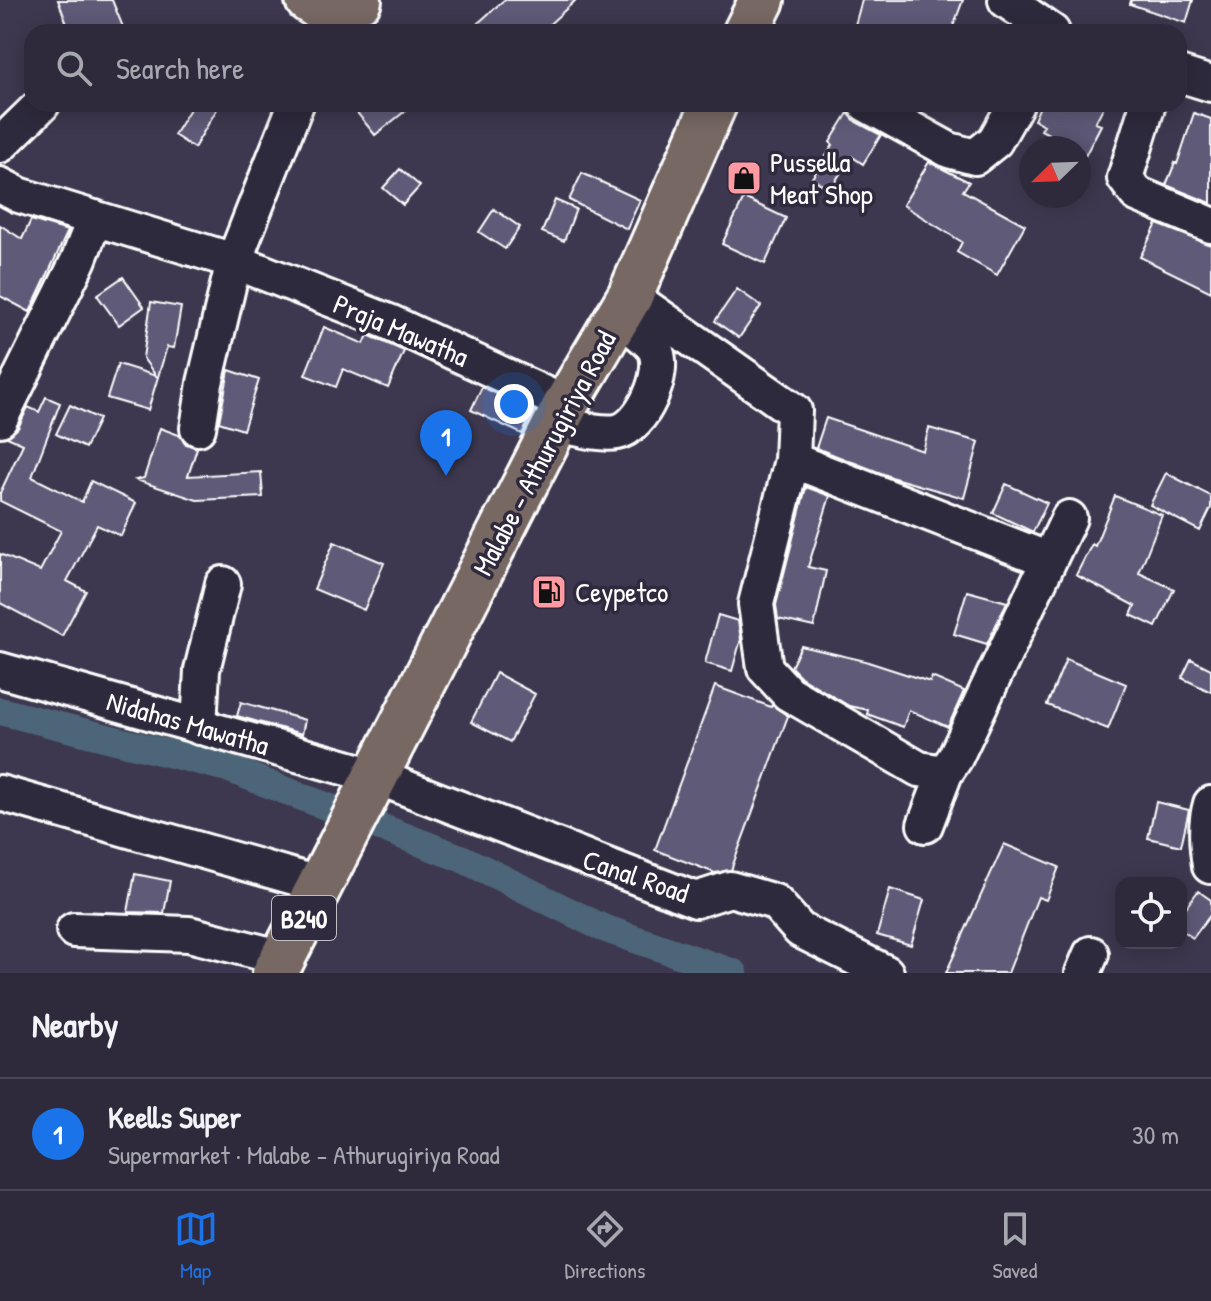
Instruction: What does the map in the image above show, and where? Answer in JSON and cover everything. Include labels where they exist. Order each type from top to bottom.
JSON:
[{"type":"main road","points":[[750,24],[762,0]]},
{"type":"main road","name":"Malabe - Athurugiriya Road","points":[[370,787],[560,414],[624,306],[710,112]]},
{"type":"main road","name":"B240","points":[[279,966],[370,787]]},
{"type":"street","points":[[1006,0],[1040,24]]},
{"type":"street","points":[[1187,76],[1211,84]]},
{"type":"street","points":[[0,145],[34,112]]},
{"type":"street","points":[[198,428],[205,383],[234,261],[293,112]]},
{"type":"street","points":[[880,112],[949,150],[975,157],[995,141],[1011,112]]},
{"type":"street","points":[[1146,112],[1125,178],[1137,194],[1211,225]]},
{"type":"street","name":"Praja Mawatha","points":[[0,185],[19,195],[234,261],[389,322],[560,414],[620,432],[633,424],[654,389],[659,365],[654,348],[624,306]]},
{"type":"street","points":[[0,419],[78,261],[95,218]]},
{"type":"street","points":[[624,306],[794,411],[792,460],[756,604],[765,668],[788,693],[919,769],[945,773]]},
{"type":"street","points":[[792,460],[1049,560]]},
{"type":"street","points":[[925,825],[945,773],[955,758],[1069,518]]},
{"type":"street","points":[[199,727],[202,670],[223,584]]},
{"type":"street","name":"Nidahas Mawatha","points":[[0,670],[199,727],[370,787]]},
{"type":"street","name":"Canal Road","points":[[370,787],[696,900],[730,889],[775,902],[800,930],[886,973]]},
{"type":"street","points":[[0,793],[327,873]]},
{"type":"street","points":[[1210,866],[1207,843],[1211,804]]},
{"type":"street","points":[[74,930],[189,934],[279,966]]},
{"type":"building","points":[[58,0],[112,0],[122,24],[67,24]]},
{"type":"building","points":[[504,0],[576,0],[550,24],[477,24]]},
{"type":"building","points":[[862,0],[963,0],[954,24],[855,24]]},
{"type":"building","points":[[1131,0],[1193,0],[1186,23],[1130,4]]},
{"type":"building","points":[[188,112],[215,112],[194,148],[174,135]]},
{"type":"building","points":[[356,112],[404,112],[375,135]]},
{"type":"building","points":[[1038,112],[1101,112],[1095,123],[1101,125],[1091,144],[1091,136],[1053,136],[1041,130],[1044,125],[1034,120]]},
{"type":"building","points":[[848,113],[856,122],[881,135],[863,164],[851,156],[830,190],[812,178]]},
{"type":"building","points":[[1194,113],[1211,119],[1211,203],[1166,185],[1177,164]]},
{"type":"building","points":[[929,162],[969,182],[963,191],[1025,225],[997,275],[957,252],[962,242],[903,205]]},
{"type":"building","points":[[400,169],[420,186],[403,205],[383,188]]},
{"type":"building","points":[[582,173],[640,200],[627,229],[569,200]]},
{"type":"building","points":[[744,198],[786,218],[765,264],[722,244]]},
{"type":"building","points":[[555,200],[576,209],[564,241],[542,232]]},
{"type":"building","points":[[494,209],[520,227],[505,249],[479,232]]},
{"type":"building","points":[[31,220],[68,231],[30,312],[0,296],[0,225],[22,239]]},
{"type":"building","points":[[1157,224],[1211,245],[1211,292],[1140,257]]},
{"type":"building","points":[[123,277],[144,307],[119,325],[97,295]]},
{"type":"building","points":[[737,289],[761,306],[739,338],[715,321]]},
{"type":"building","points":[[151,302],[181,307],[174,348],[167,347],[148,410],[107,398],[118,364],[156,376],[143,358]]},
{"type":"building","points":[[324,327],[364,344],[368,335],[404,351],[388,388],[343,369],[336,387],[305,375]]},
{"type":"building","points":[[229,370],[259,380],[243,430],[219,422]]},
{"type":"building","points":[[482,387],[534,411],[522,434],[471,410]]},
{"type":"building","points":[[46,397],[60,403],[32,477],[82,502],[91,481],[136,503],[121,536],[97,525],[67,581],[86,591],[62,636],[0,603],[0,554],[40,571],[61,531],[0,501],[0,493],[23,444],[7,437],[18,428],[28,407],[39,412]]},
{"type":"building","points":[[70,405],[99,419],[85,448],[56,434]]},
{"type":"building","points":[[826,418],[923,451],[929,428],[979,442],[964,498],[894,478],[816,448]]},
{"type":"building","points":[[160,428],[179,435],[186,444],[197,448],[188,476],[261,472],[263,497],[197,500],[136,480],[144,478]]},
{"type":"building","points":[[1166,473],[1211,496],[1211,508],[1200,531],[1150,505]]},
{"type":"building","points":[[1006,484],[1047,503],[1033,532],[993,513]]},
{"type":"building","points":[[806,487],[830,496],[808,567],[826,571],[814,627],[778,619],[776,605]]},
{"type":"building","points":[[1115,496],[1162,515],[1139,573],[1174,589],[1156,627],[1131,615],[1135,606],[1076,575],[1092,544],[1095,546]]},
{"type":"building","points":[[334,542],[384,563],[364,610],[314,589]]},
{"type":"building","points":[[967,591],[1007,602],[987,644],[954,634]]},
{"type":"building","points":[[718,615],[738,621],[741,639],[732,671],[705,663]]},
{"type":"building","points":[[801,646],[865,661],[930,682],[932,677],[964,691],[948,727],[909,710],[903,727],[867,714],[868,710],[849,706],[801,677],[791,667]]},
{"type":"building","points":[[1066,659],[1126,684],[1108,729],[1047,705]]},
{"type":"building","points":[[1191,659],[1211,669],[1211,692],[1182,678]]},
{"type":"building","points":[[496,673],[535,694],[510,742],[471,722]]},
{"type":"building","points":[[715,686],[772,705],[788,716],[731,870],[715,873],[655,850]]},
{"type":"building","points":[[241,702],[305,720],[302,734],[237,716]]},
{"type":"building","points":[[1156,802],[1189,810],[1181,846],[1148,838]]},
{"type":"building","points":[[1004,844],[1059,867],[1046,900],[1038,897],[1008,973],[946,973]]},
{"type":"building","points":[[135,874],[170,881],[164,913],[128,912]]},
{"type":"building","points":[[890,889],[924,900],[911,945],[877,935]]},
{"type":"building","points":[[1198,891],[1211,900],[1211,914],[1193,938],[1187,934],[1187,906]]},
{"type":"waterway","points":[[0,711],[227,768],[463,859],[603,928],[734,973]]},
{"type":"place","name":"Pussella Meat Shop","points":[[744,178]]},
{"type":"place","name":"Keells Super","points":[[446,476]]},
{"type":"place","name":"Ceypetco","points":[[549,592]]}]
